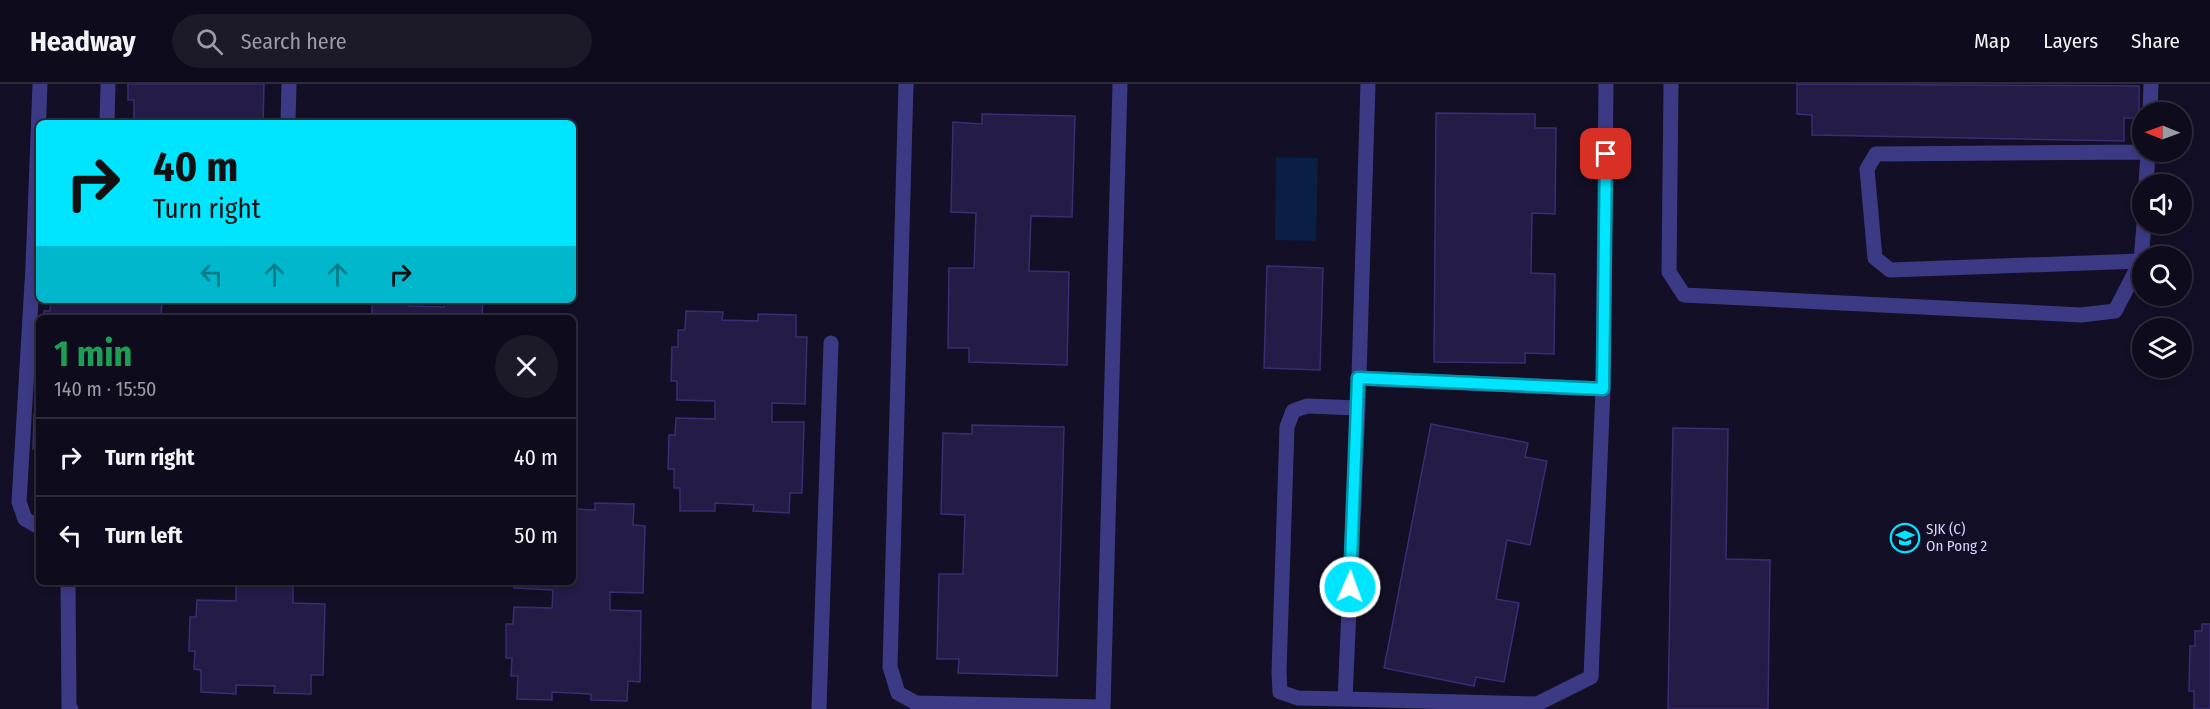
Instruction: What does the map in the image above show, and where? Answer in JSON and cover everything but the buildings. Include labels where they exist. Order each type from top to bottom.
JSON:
[{"type":"lane","points":[[39,120],[40,84]]},
{"type":"lane","points":[[107,120],[108,84]]},
{"type":"lane","points":[[288,120],[289,84]]},
{"type":"lane","points":[[906,84],[890,668],[898,693],[916,703],[1103,707],[1120,84]]},
{"type":"lane","points":[[1345,699],[1358,408],[1368,84]]},
{"type":"lane","points":[[1358,408],[1307,406],[1293,411],[1287,427],[1280,692],[1298,698],[1537,704],[1591,677],[1603,389],[1606,84]]},
{"type":"lane","points":[[1671,84],[1670,272],[1684,295],[2081,315],[2115,310],[2132,278]]},
{"type":"lane","points":[[2150,102],[2151,84]]},
{"type":"lane","points":[[2132,152],[1876,154],[1867,169],[1875,258],[1890,270],[2132,261]]},
{"type":"lane","points":[[36,268],[19,502],[25,519],[36,525]]},
{"type":"lane","points":[[819,709],[831,343]]},
{"type":"lane","points":[[1358,378],[1603,389]]},
{"type":"lane","points":[[68,585],[69,707],[71,709]]},
{"type":"water","points":[[1276,157],[1318,158],[1316,241],[1275,240]]},
{"type":"place","name":"SJK (C) On Pong 2","points":[[1905,538]]},
{"type":"route","points":[[1350,587],[1358,378],[1603,389],[1606,154]]}]
